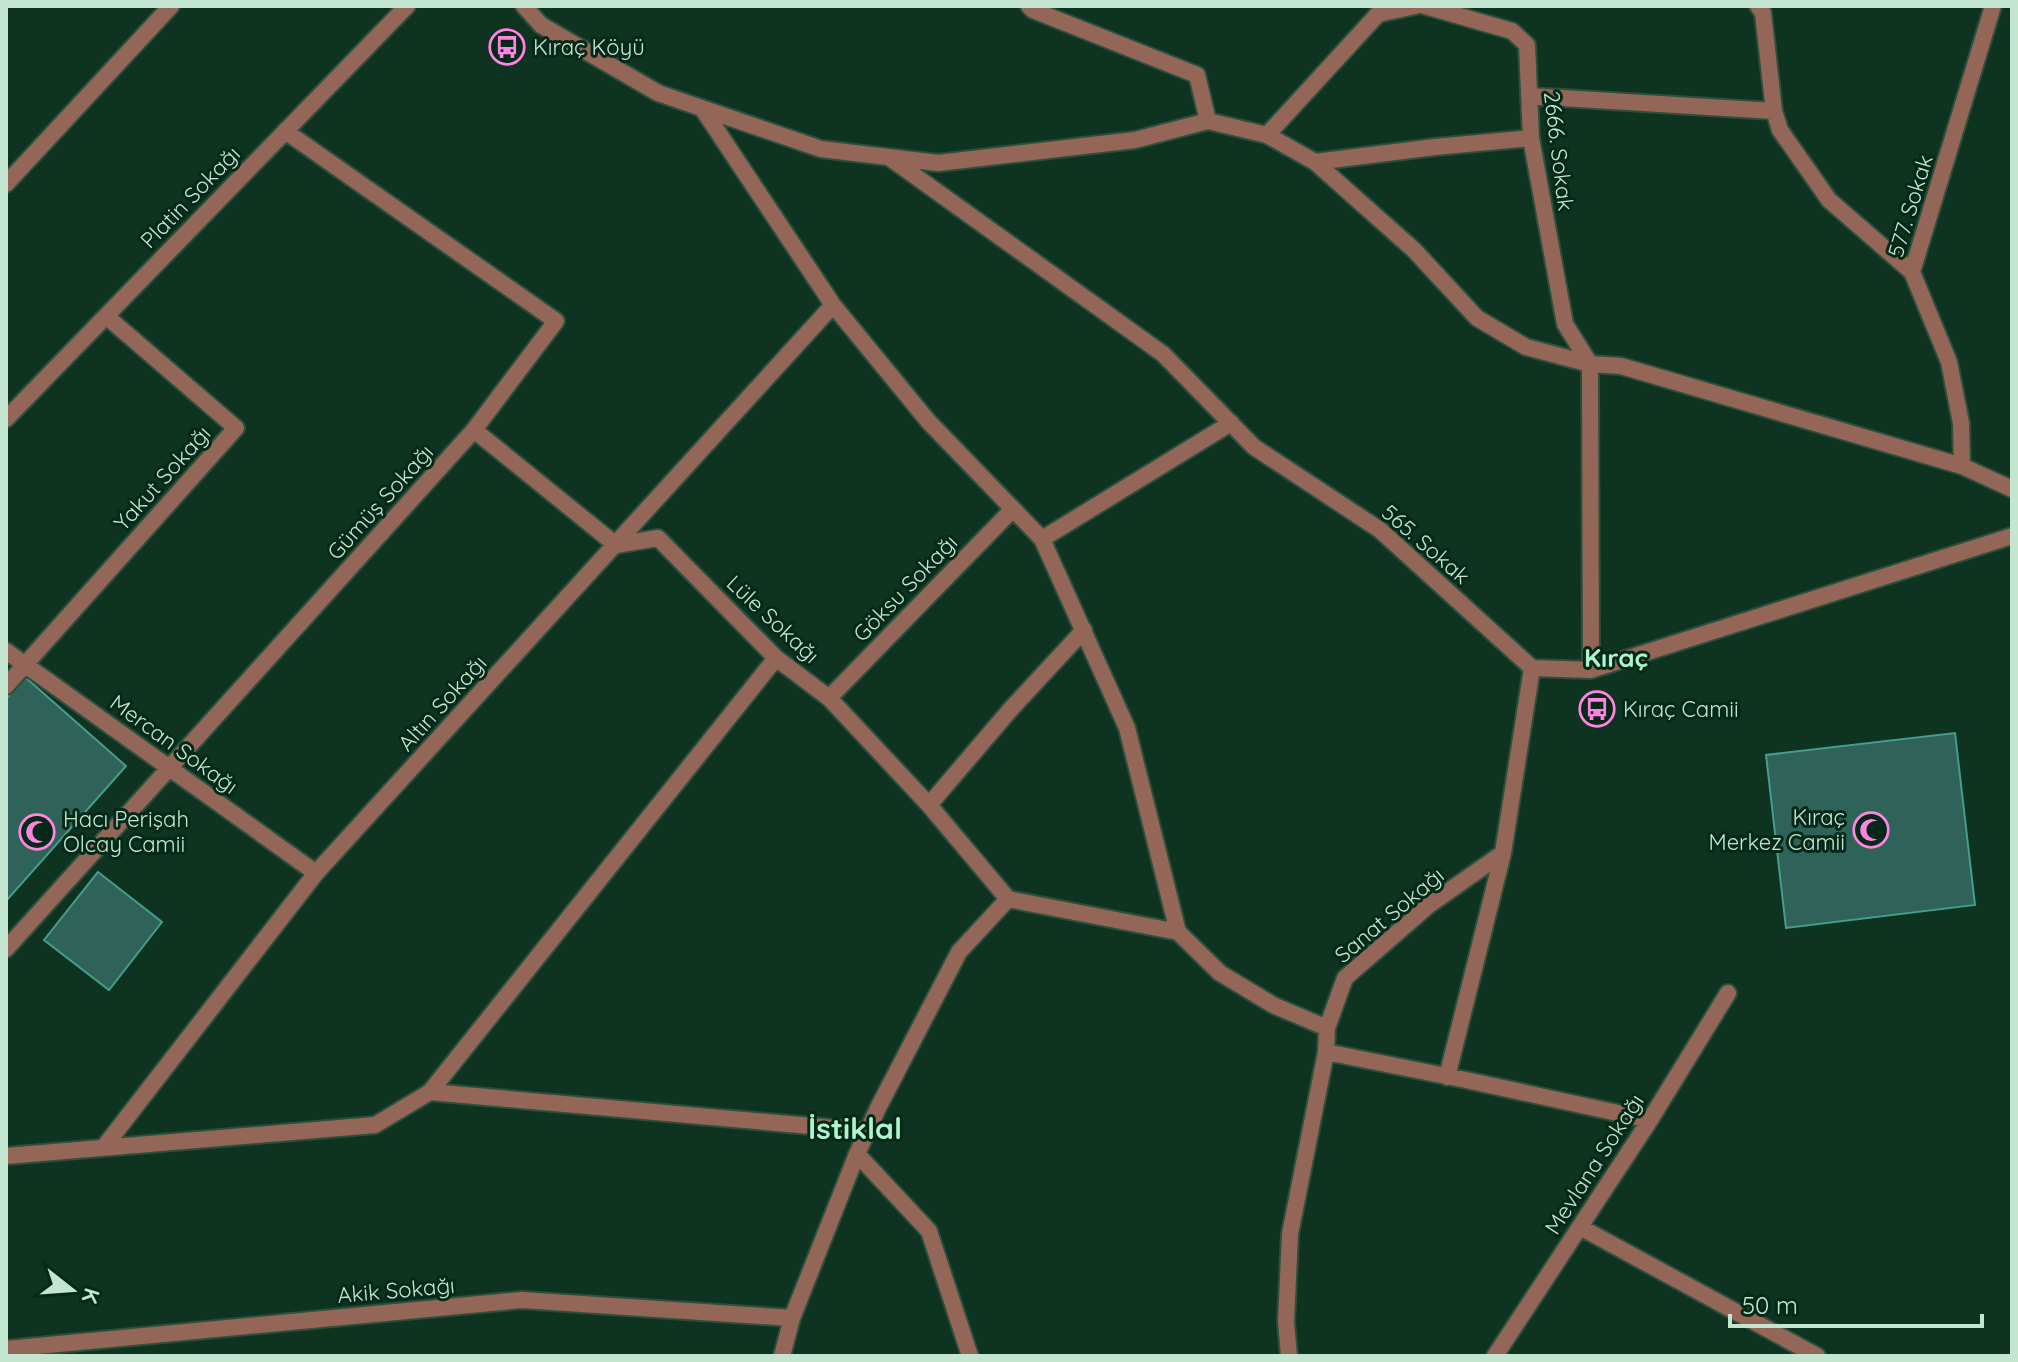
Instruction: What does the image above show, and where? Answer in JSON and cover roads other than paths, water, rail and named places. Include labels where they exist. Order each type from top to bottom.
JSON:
[{"type":"street","points":[[6,184],[171,6]]},
{"type":"street","name":"Platin Sokağı","points":[[6,419],[407,6]]},
{"type":"street","points":[[524,6],[541,25],[658,93],[821,149],[938,163],[1135,140],[1208,121],[1267,135],[1315,162],[1414,250],[1477,318],[1526,347],[1590,364],[1621,366],[1962,466],[2012,489]]},
{"type":"street","points":[[1029,6],[1197,75],[1208,121]]},
{"type":"street","points":[[1267,135],[1378,14],[1415,6]]},
{"type":"street","name":"2666. Sokak","points":[[1425,6],[1512,31],[1527,45],[1531,138],[1565,324],[1590,364]]},
{"type":"street","points":[[1758,6],[1763,13],[1774,111],[1780,130],[1829,200],[1912,272]]},
{"type":"street","name":"577. Sokak","points":[[1962,466],[1961,423],[1949,362],[1912,272],[1993,6]]},
{"type":"street","points":[[1529,96],[1774,111]]},
{"type":"street","points":[[702,108],[833,305],[928,421],[1042,539],[1127,728],[1178,932],[1220,973],[1273,1005],[1327,1028]]},
{"type":"street","name":"Gümüş Sokağı","points":[[6,949],[474,430],[556,321],[285,131]]},
{"type":"street","points":[[1315,162],[1531,138]]},
{"type":"street","name":"565. Sokak","points":[[889,157],[1163,354],[1254,447],[1380,530],[1532,668]]},
{"type":"street","name":"Altın Sokağı","points":[[104,1147],[316,873],[833,305]]},
{"type":"street","name":"Yakut Sokağı","points":[[6,686],[236,428],[106,316]]},
{"type":"street","points":[[1590,364],[1591,670]]},
{"type":"street","points":[[1042,539],[1231,423]]},
{"type":"street","points":[[474,430],[616,545]]},
{"type":"street","name":"Göksu Sokağı","points":[[829,698],[1013,509]]},
{"type":"street","points":[[1447,1077],[1503,853],[1532,668],[1591,670],[2012,536]]},
{"type":"street","name":"Lüle Sokağı","points":[[616,545],[658,538],[776,658],[829,698],[929,805],[1008,899]]},
{"type":"street","points":[[929,805],[1084,630]]},
{"type":"street","name":"Mercan Sokağı","points":[[6,651],[316,873]]},
{"type":"street","points":[[6,1156],[375,1125],[430,1092],[776,658]]},
{"type":"street","name":"Sanat Sokağı","points":[[1289,1356],[1286,1322],[1290,1234],[1326,1052],[1327,1028],[1345,978],[1429,905],[1503,853]]},
{"type":"street","points":[[782,1356],[792,1318],[867,1131],[959,952],[1008,899],[1178,932]]},
{"type":"street","name":"Mevlana Sokağı","points":[[1495,1356],[1650,1120],[1728,993]]},
{"type":"street","points":[[1326,1052],[1650,1120]]},
{"type":"street","points":[[430,1092],[867,1131]]},
{"type":"street","points":[[857,1154],[929,1231],[970,1356]]},
{"type":"street","points":[[1580,1227],[1817,1356]]},
{"type":"street","name":"Akik Sokağı","points":[[6,1349],[522,1300],[792,1318]]},
{"type":"place","name":"Kıraç Köyü","points":[[507,47]]},
{"type":"place","name":"Kıraç Camii","points":[[1597,709]]},
{"type":"place","name":"Kıraç Merkez Camii","points":[[1871,830]]},
{"type":"place","name":"Hacı Perişah Olcay Camii","points":[[37,832]]},
{"type":"district","name":"Kıraç","points":[[1616,658]]},
{"type":"district","name":"İstiklal","points":[[855,1129]]}]
